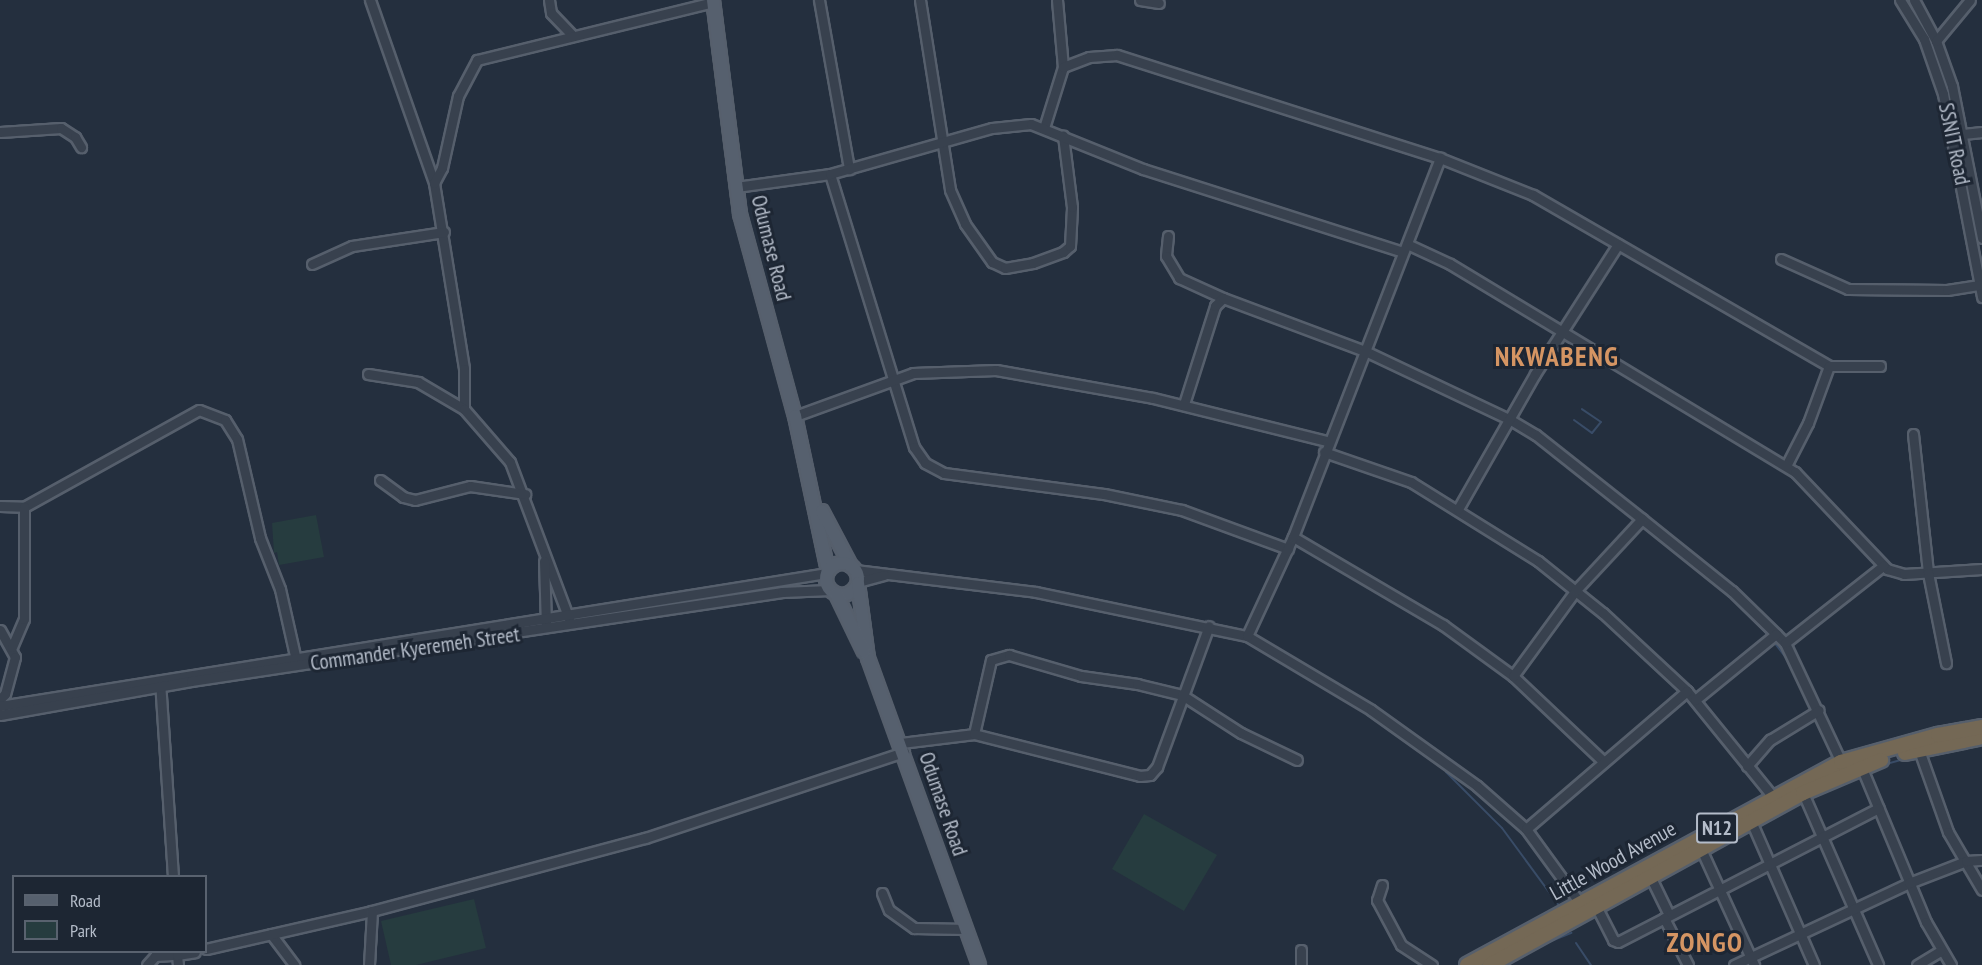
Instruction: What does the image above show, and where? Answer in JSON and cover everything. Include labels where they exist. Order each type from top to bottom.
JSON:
[{"type":"highway","name":"Little Wood Avenue","points":[[1467,965],[1841,762],[1938,735],[1982,727]]},
{"type":"highway","name":"Little Wood Avenue","points":[[1497,963],[1803,793],[1861,766],[1919,750],[1982,737]]},
{"type":"main road","name":"Odumase Road","points":[[713,1],[736,187],[748,250],[816,500],[833,592],[868,658],[903,748],[979,965]]},
{"type":"main road","name":"Odumase Road","points":[[816,500],[856,575],[868,658]]},
{"type":"main road","points":[[828,572],[838,564],[856,575],[852,592],[833,592]]},
{"type":"street","points":[[370,0],[434,183],[444,232],[464,369],[464,409]]},
{"type":"street","points":[[549,0],[551,13],[573,36]]},
{"type":"street","points":[[819,0],[849,169]]},
{"type":"street","points":[[920,0],[940,144],[950,190],[965,224],[985,254],[1005,268],[1051,257],[1070,246],[1072,207],[1064,136]]},
{"type":"street","points":[[1044,128],[1063,67],[1057,0]]},
{"type":"street","points":[[1140,0],[1159,3]]},
{"type":"street","name":"SSNIT Road","points":[[1900,0],[1924,39],[1943,94],[1982,297]]},
{"type":"street","name":"SSNIT Road","points":[[1914,0],[1936,40],[1963,135],[1982,238]]},
{"type":"street","points":[[1936,40],[1970,0]]},
{"type":"street","points":[[434,183],[442,168],[458,96],[477,60],[713,1]]},
{"type":"street","points":[[1063,67],[1089,57],[1117,55],[1440,158],[1533,195],[1829,366],[1880,366]]},
{"type":"street","points":[[736,187],[830,174],[1016,124],[1044,128],[1143,169],[1405,248],[1450,264],[1786,466],[1883,566],[1904,574],[1982,569]]},
{"type":"street","points":[[0,132],[61,128],[75,137],[81,147]]},
{"type":"street","points":[[1963,135],[1982,132]]},
{"type":"street","points":[[1247,636],[1293,537],[1327,441],[1365,351],[1440,158]]},
{"type":"street","points":[[830,174],[914,447],[925,463],[944,473],[1104,494],[1182,510],[1288,549]]},
{"type":"street","points":[[312,264],[352,246],[444,232]]},
{"type":"street","points":[[1168,236],[1166,256],[1179,278],[1223,298],[1365,351],[1509,419],[1536,435],[1732,591],[1776,634],[1785,644],[1819,710],[1841,762]]},
{"type":"street","points":[[1458,509],[1509,419],[1618,244]]},
{"type":"street","points":[[1781,259],[1848,289],[1947,290],[1980,285]]},
{"type":"street","points":[[1184,404],[1215,306],[1223,298]]},
{"type":"street","points":[[1786,466],[1808,423],[1829,366]]},
{"type":"street","points":[[795,416],[892,379],[947,370],[996,370],[1184,404],[1327,441]]},
{"type":"street","points":[[368,374],[418,382],[464,409],[510,462],[525,494],[544,556],[571,626]]},
{"type":"street","points":[[0,506],[24,507],[199,410],[225,420],[237,439],[260,538],[280,589],[296,661]]},
{"type":"street","points":[[1913,434],[1928,573],[1946,663]]},
{"type":"street","points":[[1324,452],[1411,482],[1530,555],[1576,590],[1687,691],[1773,797]]},
{"type":"street","points":[[380,480],[403,497],[415,500],[470,486],[525,494]]},
{"type":"street","points":[[12,647],[24,619],[24,507]]},
{"type":"street","points":[[1513,676],[1576,590],[1642,519]]},
{"type":"street","points":[[1293,537],[1443,625],[1513,676],[1604,762]]},
{"type":"street","points":[[544,556],[547,630]]},
{"type":"street","points":[[1785,644],[1883,566]]},
{"type":"street","name":"Commander Kyeremeh Street","points":[[0,706],[296,661],[828,572]]},
{"type":"street","points":[[856,575],[884,575],[1026,590],[1209,626],[1247,636],[1371,710],[1477,786],[1526,829],[1580,903]]},
{"type":"street","name":"Commander Kyeremeh Street","points":[[296,661],[547,630],[782,592],[833,592]]},
{"type":"street","points":[[207,949],[372,911],[645,838],[903,748],[974,734],[1140,776],[1150,775],[1156,767],[1209,626]]},
{"type":"street","points":[[0,630],[12,647],[15,657],[5,694],[0,699]]},
{"type":"street","points":[[1695,700],[1776,634]]},
{"type":"street","points":[[974,734],[987,670],[993,657],[998,655],[1021,657],[1081,676],[1137,684],[1182,695],[1241,733],[1297,760]]},
{"type":"street","points":[[160,682],[174,875]]},
{"type":"street","name":"Commander Kyeremeh Street","points":[[0,715],[160,682]]},
{"type":"street","points":[[1526,829],[1687,691]]},
{"type":"street","points":[[1747,766],[1770,740],[1819,710]]},
{"type":"street","points":[[1919,750],[1948,832],[1982,890]]},
{"type":"street","points":[[1861,766],[1940,951],[1951,965]]},
{"type":"street","points":[[1803,793],[1855,907],[1878,965]]},
{"type":"street","points":[[1596,906],[1615,942],[1880,808]]},
{"type":"street","points":[[1751,821],[1772,864],[1814,965]]},
{"type":"street","points":[[1701,849],[1752,962]]},
{"type":"street","points":[[1734,965],[1752,962],[1801,932],[1910,883],[1966,861],[1982,860]]},
{"type":"street","points":[[1650,876],[1688,965]]},
{"type":"street","points":[[1382,885],[1377,900],[1401,945],[1432,965]]},
{"type":"street","points":[[882,893],[889,910],[914,928],[966,929]]},
{"type":"street","points":[[369,965],[372,911]]},
{"type":"street","points":[[271,934],[294,965]]},
{"type":"street","points":[[1300,965],[1301,950]]},
{"type":"street","points":[[1917,965],[1940,951]]},
{"type":"street","points":[[147,965],[155,956],[177,957]]},
{"type":"green space","points":[[316,515],[324,557],[279,565],[277,552],[274,553],[272,523]]},
{"type":"green space","points":[[1144,814],[1217,855],[1184,911],[1112,869]]},
{"type":"green space","points":[[474,899],[486,948],[416,965],[391,965],[381,921]]},
{"type":"waterway","points":[[1574,420],[1592,433],[1601,422],[1582,409]]},
{"type":"waterway","points":[[1493,416],[1504,422]]},
{"type":"waterway","points":[[1509,425],[1535,440]]},
{"type":"waterway","points":[[1641,524],[1734,600],[1769,636]]},
{"type":"waterway","points":[[1773,641],[1788,660]]},
{"type":"waterway","points":[[1883,765],[1904,759]]},
{"type":"waterway","points":[[1446,772],[1502,828],[1560,907]]},
{"type":"waterway","points":[[1539,946],[1572,933]]},
{"type":"waterway","points":[[1576,943],[1591,965]]},
{"type":"district","name":"NKWABENG","points":[[1557,357]]},
{"type":"district","name":"ZONGO","points":[[1705,943]]}]
